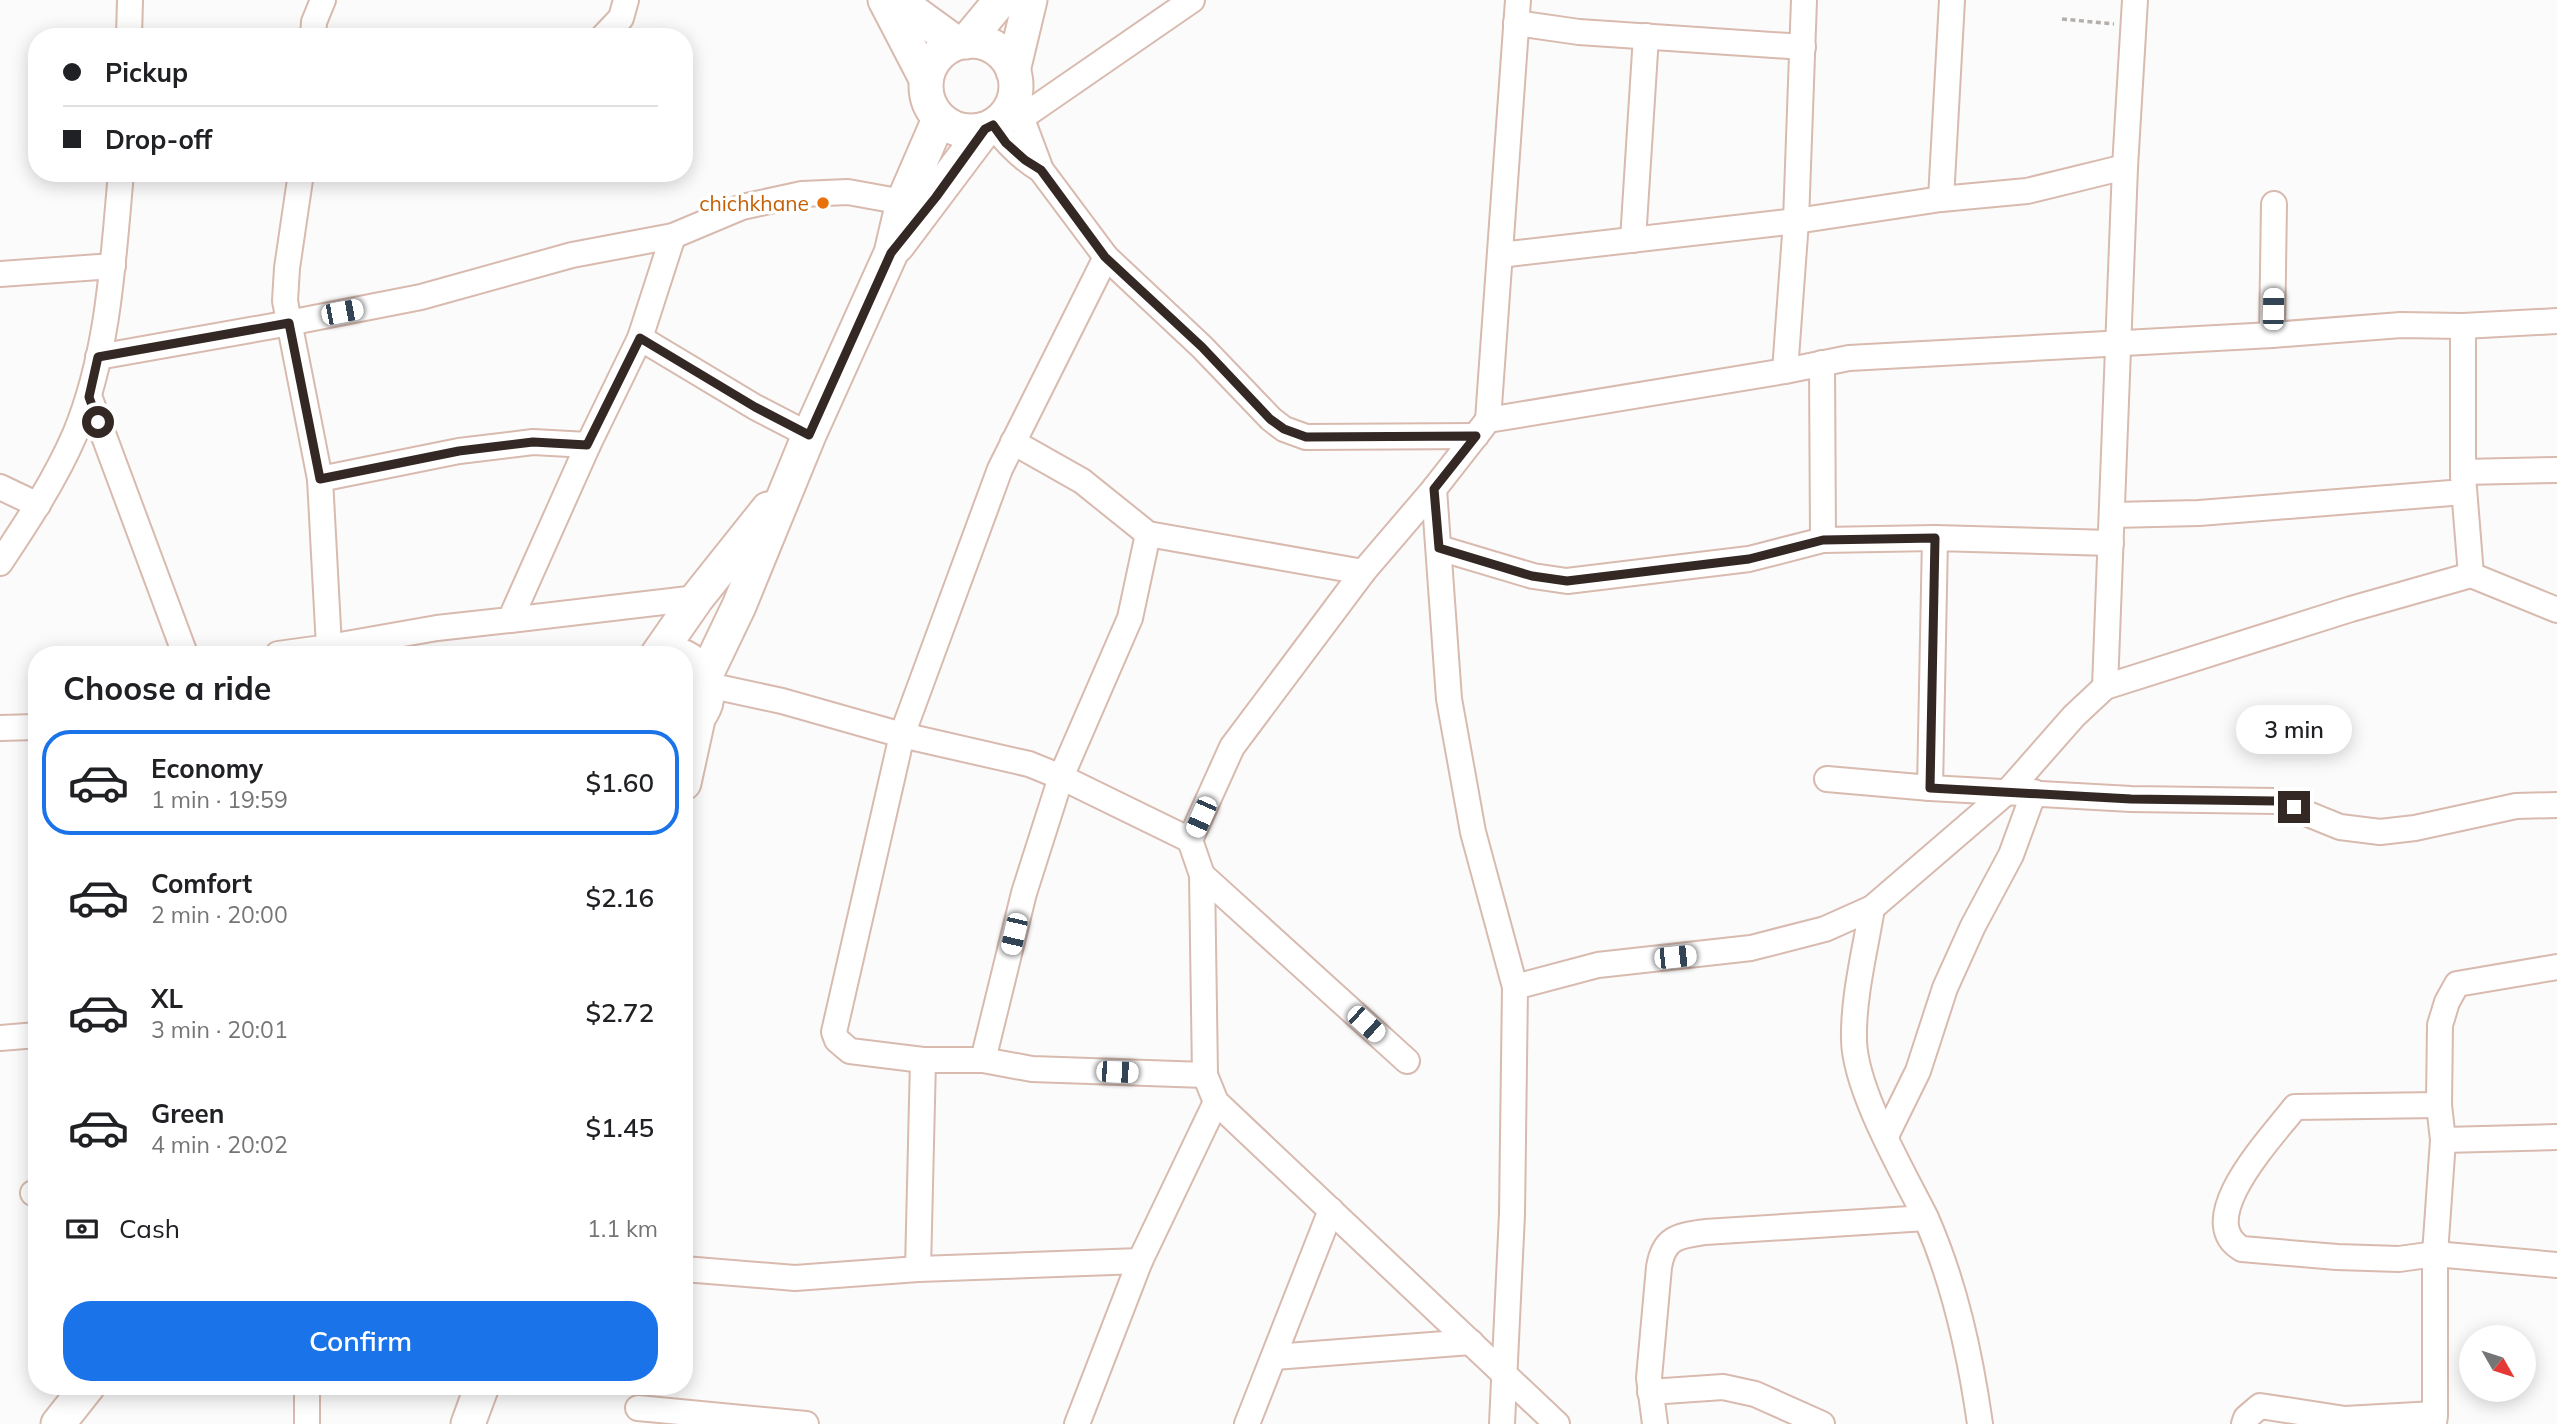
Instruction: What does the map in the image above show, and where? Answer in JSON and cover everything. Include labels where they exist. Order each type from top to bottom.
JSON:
[{"type":"main road","points":[[885,0],[926,79],[929,103],[939,119],[962,130],[1005,108]]},
{"type":"main road","points":[[897,0],[961,42],[989,45],[1007,60],[1005,108]]},
{"type":"main road","points":[[926,79],[937,57],[961,42],[1000,0]]},
{"type":"main road","points":[[891,253],[1005,108],[1030,0]]},
{"type":"main road","points":[[693,721],[707,701],[699,673],[739,606],[809,435],[891,253],[903,202],[939,119]]},
{"type":"main road","points":[[664,646],[697,598],[794,477]]},
{"type":"main road","points":[[58,1424],[81,1395]]},
{"type":"main road","points":[[468,1424],[479,1395]]},
{"type":"street","points":[[129,28],[130,0]]},
{"type":"street","points":[[314,28],[323,0]]},
{"type":"street","points":[[612,28],[621,18],[626,0]]},
{"type":"street","points":[[1192,0],[1005,108],[1006,143],[1041,170],[1105,257],[1202,347],[1270,419],[1284,429],[1306,437],[1482,428],[1849,358],[2272,335],[2401,325],[2463,326],[2557,321]]},
{"type":"street","points":[[1785,371],[1796,221],[1804,0]]},
{"type":"street","points":[[1941,199],[1952,0]]},
{"type":"street","points":[[2105,687],[2125,167],[2135,0]]},
{"type":"street","points":[[1557,1424],[1216,1102],[1205,1075],[1202,875],[1190,840],[1232,747],[1363,572],[1482,428],[1500,255],[1517,12],[1579,32],[1803,47]]},
{"type":"street","points":[[1633,240],[1646,36]]},
{"type":"street","points":[[1500,255],[1796,221],[1941,199],[2027,191],[2125,167]]},
{"type":"street","points":[[0,563],[38,505],[75,435],[89,397],[113,266],[120,182]]},
{"type":"street","points":[[300,182],[285,301],[320,479],[330,646]]},
{"type":"street","points":[[98,357],[421,297],[572,255],[673,236],[742,207],[802,194],[848,192],[903,202]]},
{"type":"street","points":[[2272,335],[2274,204]]},
{"type":"street","points":[[510,620],[587,445],[640,338],[673,236]]},
{"type":"street","points":[[1105,257],[1000,469],[902,735],[834,1032],[837,1040],[850,1051],[923,1060],[983,1060],[1032,1069],[1205,1075]]},
{"type":"street","points":[[0,274],[113,266]]},
{"type":"street","points":[[2463,326],[2463,482],[2471,575]]},
{"type":"street","points":[[640,338],[755,407],[809,435]]},
{"type":"street","points":[[1822,363],[1823,540]]},
{"type":"street","points":[[89,397],[182,646]]},
{"type":"street","points":[[320,479],[459,451],[533,442],[587,445]]},
{"type":"street","points":[[1013,442],[1082,481],[1148,534],[1363,572]]},
{"type":"street","points":[[2112,515],[2199,513],[2557,470]]},
{"type":"street","points":[[0,488],[38,505]]},
{"type":"street","points":[[1434,489],[1449,699],[1473,832],[1515,987],[1512,1214],[1502,1424]]},
{"type":"street","points":[[983,1060],[1024,893],[1061,777],[1130,618],[1148,534]]},
{"type":"street","points":[[1439,548],[1532,576],[1567,581],[1749,559],[1823,540],[1935,538],[2111,543]]},
{"type":"street","points":[[1930,788],[1935,538]]},
{"type":"street","points":[[1515,987],[1598,965],[1751,948],[1825,929],[1871,908],[2008,791],[2074,716],[2105,687],[2351,609],[2471,575],[2557,610]]},
{"type":"street","points":[[353,646],[436,628],[697,598]]},
{"type":"street","points":[[699,673],[782,701],[902,735],[1029,764],[1190,840]]},
{"type":"street","points":[[0,728],[28,727]]},
{"type":"street","points":[[1826,779],[1930,788],[2131,799],[2276,801],[2330,824],[2380,832],[2415,828],[2516,806],[2557,805]]},
{"type":"street","points":[[1886,1136],[1918,1071],[1945,988],[1973,926],[2011,855],[2034,792]]},
{"type":"street","points":[[1202,875],[1406,1062]]},
{"type":"street","points":[[1871,908],[1857,1001],[1854,1042],[1862,1084],[1943,1257],[1961,1318],[1980,1424]]},
{"type":"street","points":[[2244,1424],[2246,1418],[2260,1406],[2345,1419],[2434,1419],[2435,1254],[2444,1140],[2438,1104],[2440,1025],[2447,1002],[2457,984],[2557,967]]},
{"type":"street","points":[[0,1038],[28,1036]]},
{"type":"street","points":[[918,1269],[923,1060]]},
{"type":"street","points":[[1077,1424],[1140,1261],[1216,1102]]},
{"type":"street","points":[[2438,1104],[2295,1107],[2255,1156],[2227,1203],[2225,1231],[2230,1243],[2242,1249],[2337,1257],[2399,1259],[2435,1254],[2557,1265]]},
{"type":"street","points":[[2444,1140],[2557,1137]]},
{"type":"street","points":[[1247,1424],[1331,1210]]},
{"type":"street","points":[[1655,1424],[1650,1392],[1651,1345],[1657,1280],[1661,1252],[1665,1245],[1679,1236],[1705,1232],[1926,1218]]},
{"type":"street","points":[[693,1270],[795,1278],[918,1269],[1140,1261]]},
{"type":"street","points":[[1274,1357],[1471,1342]]},
{"type":"street","points":[[1650,1392],[1723,1387],[1755,1394],[1822,1424]]},
{"type":"street","points":[[307,1395],[307,1424]]},
{"type":"street","points":[[638,1406],[806,1424]]},
{"type":"path","points":[[2062,19],[2133,26]]},
{"type":"place","name":"chichkhane","points":[[823,203]]},
{"type":"route","points":[[98,422],[89,397],[98,357],[289,323],[320,479],[459,451],[533,442],[587,445],[640,338],[755,407],[809,435],[891,253],[985,129],[993,125],[1006,143],[1041,170],[1105,257],[1202,347],[1270,419],[1284,429],[1306,437],[1476,436],[1434,489],[1439,548],[1532,576],[1567,581],[1749,559],[1823,540],[1935,538],[1930,788],[2131,799],[2276,801],[2294,807]]}]
